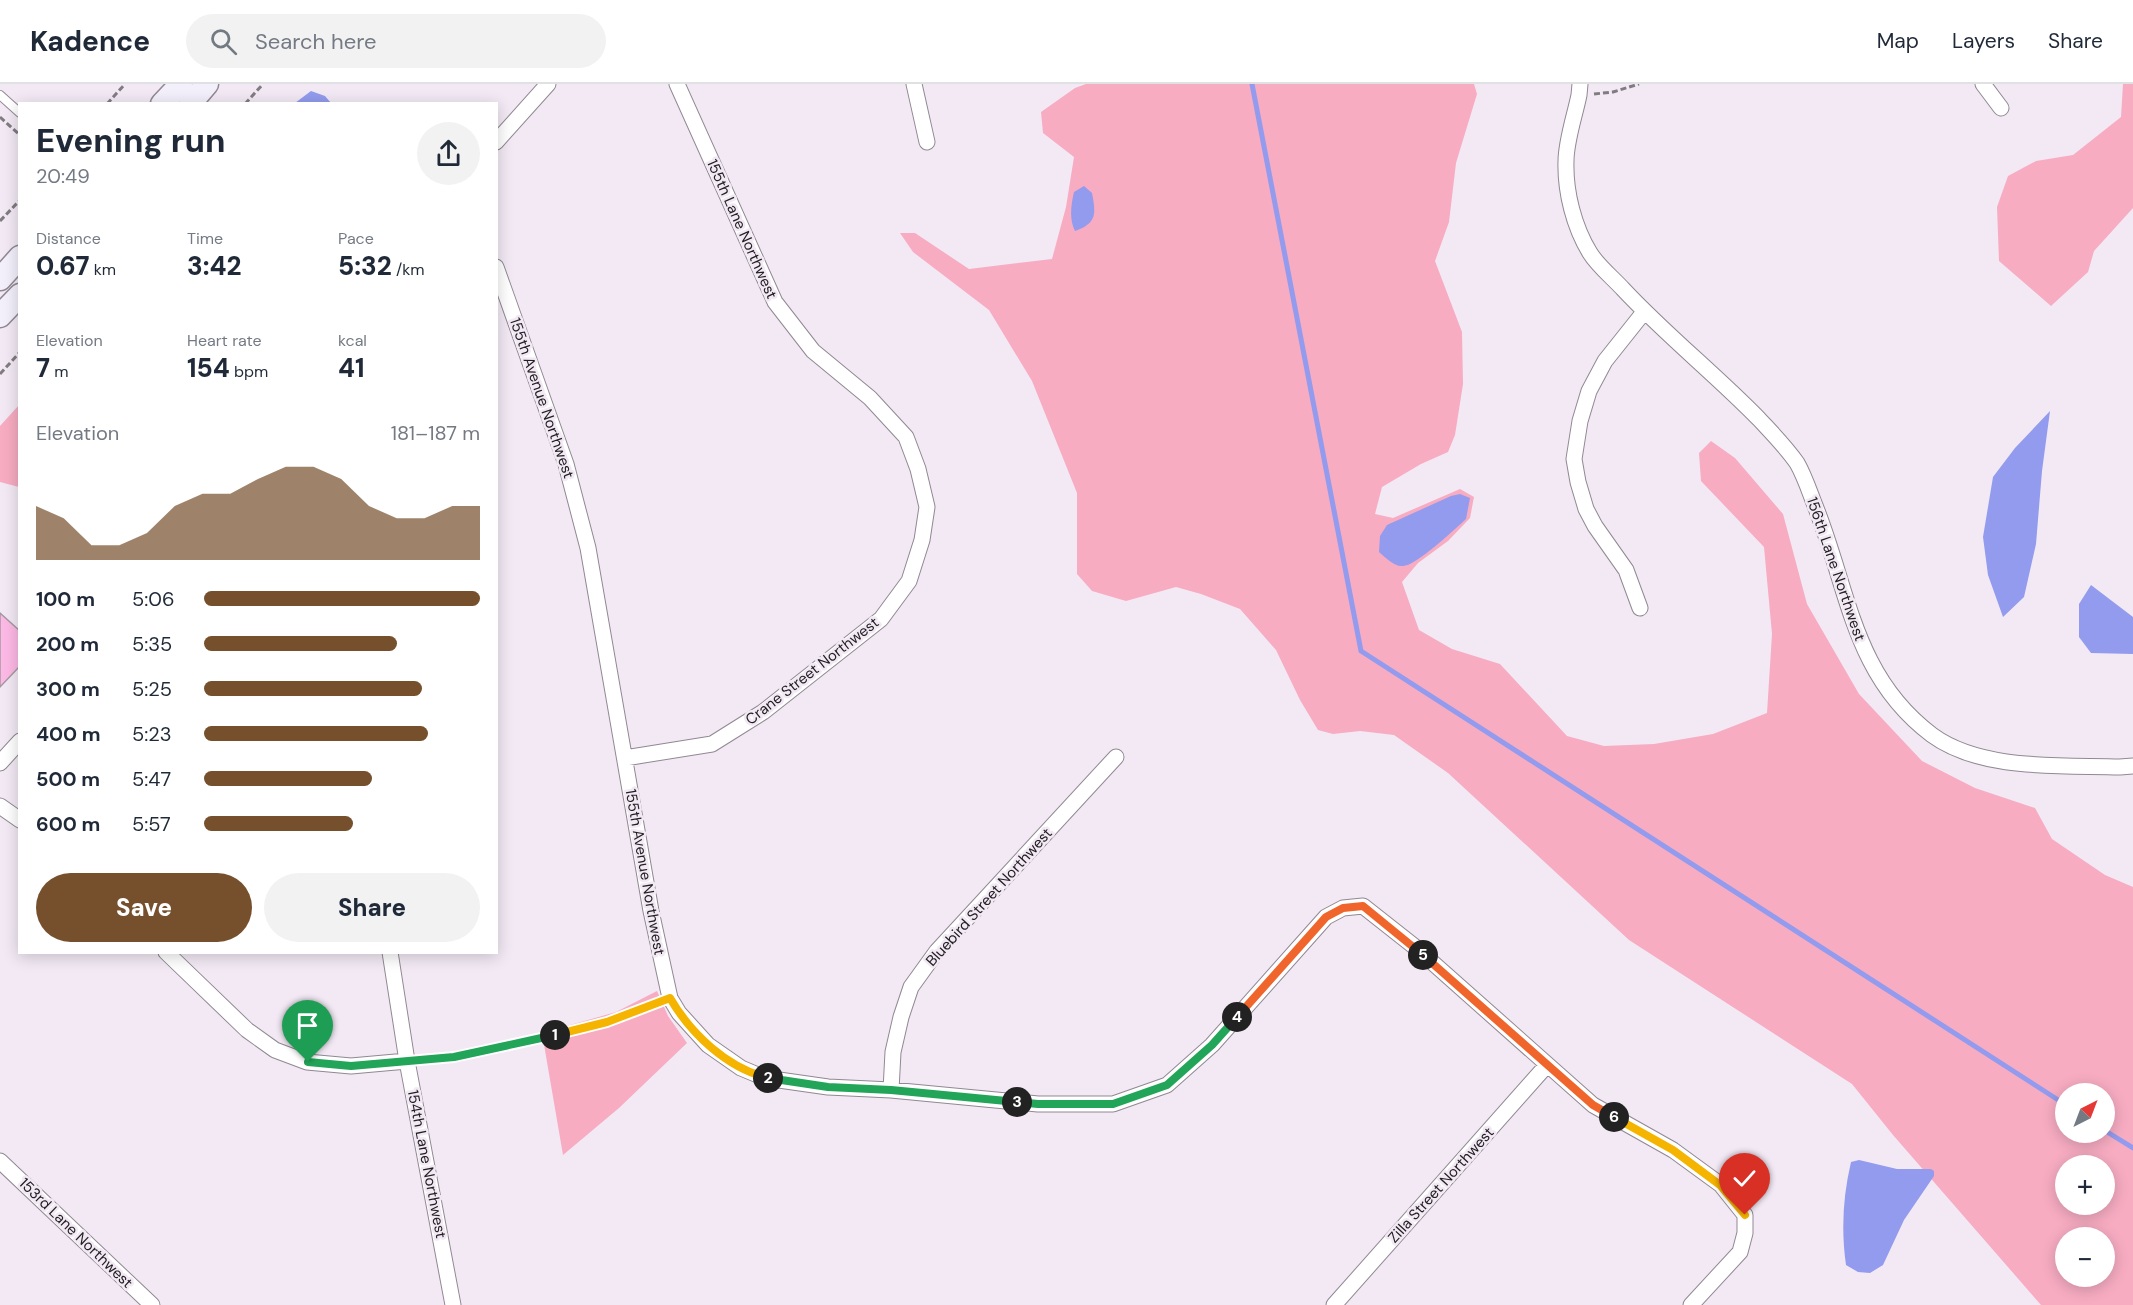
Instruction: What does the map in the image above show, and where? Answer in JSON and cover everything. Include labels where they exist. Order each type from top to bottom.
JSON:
[{"type":"main road","points":[[164,102],[181,84]]},
{"type":"main road","points":[[192,102],[207,84]]},
{"type":"main road","points":[[0,279],[18,260]]},
{"type":"main road","points":[[0,316],[18,296]]},
{"type":"street","points":[[498,140],[548,84]]},
{"type":"street","name":"155th Lane Northwest","points":[[677,84],[775,303],[813,351],[870,398],[906,437],[918,470],[927,507],[922,540]]},
{"type":"street","points":[[914,84],[927,142]]},
{"type":"street","points":[[1983,84],[2001,108]]},
{"type":"street","name":"156th Lane Northwest","points":[[1580,89],[1566,160],[1571,208],[1591,254],[1644,312],[1734,394],[1785,447],[1798,465],[1827,536],[1842,589],[1861,642],[1875,672],[1895,700],[1933,736],[1965,753],[2002,762],[2133,766]]},
{"type":"street","name":"155th Avenue Northwest","points":[[498,273],[566,464],[588,548],[651,911],[670,998],[679,1013],[708,1045],[741,1068],[765,1078],[828,1087],[891,1090],[1038,1104],[1113,1104],[1167,1085],[1212,1045],[1326,917],[1343,908],[1362,906],[1414,947],[1548,1065]]},
{"type":"street","points":[[1640,608],[1626,570],[1594,526],[1586,509],[1574,459],[1580,421],[1589,392],[1605,361],[1644,312]]},
{"type":"street","name":"Crane Street Northwest","points":[[625,758],[712,744],[762,712],[881,619],[909,581],[922,540]]},
{"type":"street","points":[[0,763],[18,743]]},
{"type":"street","name":"Bluebird Street Northwest","points":[[891,1090],[893,1052],[911,987],[937,951],[1116,757]]},
{"type":"street","points":[[0,806],[18,818]]},
{"type":"street","points":[[168,954],[247,1030],[275,1050],[308,1062],[351,1066],[407,1061]]},
{"type":"street","name":"154th Lane Northwest","points":[[390,954],[407,1061],[453,1305]]},
{"type":"street","points":[[1548,1065],[1593,1105],[1673,1150],[1720,1185],[1745,1215],[1740,1252],[1691,1305]]},
{"type":"street","name":"Zilla Street Northwest","points":[[1334,1305],[1548,1065]]},
{"type":"street","name":"153rd Lane Northwest","points":[[0,1161],[152,1305]]},
{"type":"lane","points":[[0,95],[18,111]]},
{"type":"path","points":[[109,102],[125,84]]},
{"type":"path","points":[[247,102],[263,84]]},
{"type":"path","points":[[1580,89],[1613,92],[1639,84]]},
{"type":"path","points":[[0,117],[18,133]]},
{"type":"path","points":[[0,221],[18,202]]},
{"type":"path","points":[[0,374],[18,354]]},
{"type":"path","points":[[407,1061],[454,1057],[553,1035],[607,1022],[670,998]]},
{"type":"shaded area","points":[[1086,84],[1474,84],[1477,94],[1456,163],[1449,222],[1435,261],[1462,332],[1463,384],[1455,435],[1448,452],[1421,464],[1382,487],[1375,514],[1393,518],[1460,489],[1474,497],[1470,518],[1448,541],[1418,563],[1402,582],[1419,630],[1452,649],[1500,664],[1567,736],[1604,746],[1654,744],[1713,734],[1767,713],[1772,634],[1764,547],[1701,481],[1699,453],[1711,441],[1735,458],[1783,514],[1807,604],[1859,694],[1922,761],[1975,788],[2035,808],[2052,839],[2105,875],[2133,887],[2133,1305],[2041,1305],[1893,1135],[1852,1084],[1629,940],[1448,773],[1394,735],[1360,731],[1333,734],[1318,730],[1300,700],[1276,650],[1240,609],[1176,587],[1126,601],[1092,591],[1077,574],[1077,493],[1032,381],[989,310],[913,252],[900,233],[915,233],[969,269],[1052,259],[1066,207],[1074,157],[1043,133],[1041,112],[1075,88]]},
{"type":"shaded area","points":[[2123,84],[2133,84],[2133,208],[2094,251],[2088,272],[2051,306],[1999,261],[1997,207],[2008,176],[2036,161],[2073,155],[2121,117]]},
{"type":"shaded area","points":[[18,406],[18,487],[0,482],[0,426]]},
{"type":"shaded area","points":[[657,991],[668,1016],[687,1043],[619,1108],[563,1155],[542,1033],[616,1012]]},
{"type":"water","points":[[311,91],[325,96],[330,102],[296,102]]},
{"type":"water","points":[[1084,186],[1092,193],[1093,217],[1088,225],[1075,231],[1071,217],[1074,192]]},
{"type":"water","points":[[2050,411],[2036,544],[2024,597],[2003,617],[1988,575],[1983,537],[1993,477],[2015,448]]},
{"type":"water","points":[[1460,494],[1470,498],[1466,519],[1426,554],[1409,564],[1400,566],[1379,552],[1380,536],[1387,525]]},
{"type":"water","points":[[2091,585],[2133,617],[2133,654],[2091,653],[2079,637],[2079,604]]},
{"type":"water","points":[[1859,1160],[1897,1169],[1931,1169],[1934,1171],[1934,1176],[1904,1220],[1883,1265],[1870,1273],[1858,1272],[1846,1265],[1844,1252],[1843,1226],[1846,1188],[1851,1162]]},
{"type":"building","points":[[0,613],[18,629],[18,668],[0,687]]},
{"type":"waterway","points":[[1252,84],[1361,651],[2055,1098]]},
{"type":"waterway","points":[[2115,1137],[2133,1148]]},
{"type":"route","points":[[308,1062],[351,1066],[454,1057],[607,1022],[670,998],[679,1013],[708,1045],[741,1068],[765,1078],[828,1087],[891,1090],[1038,1104],[1113,1104],[1167,1085],[1212,1045],[1326,917],[1343,908],[1363,906],[1414,947],[1593,1105],[1673,1150],[1720,1185],[1745,1215]]}]
